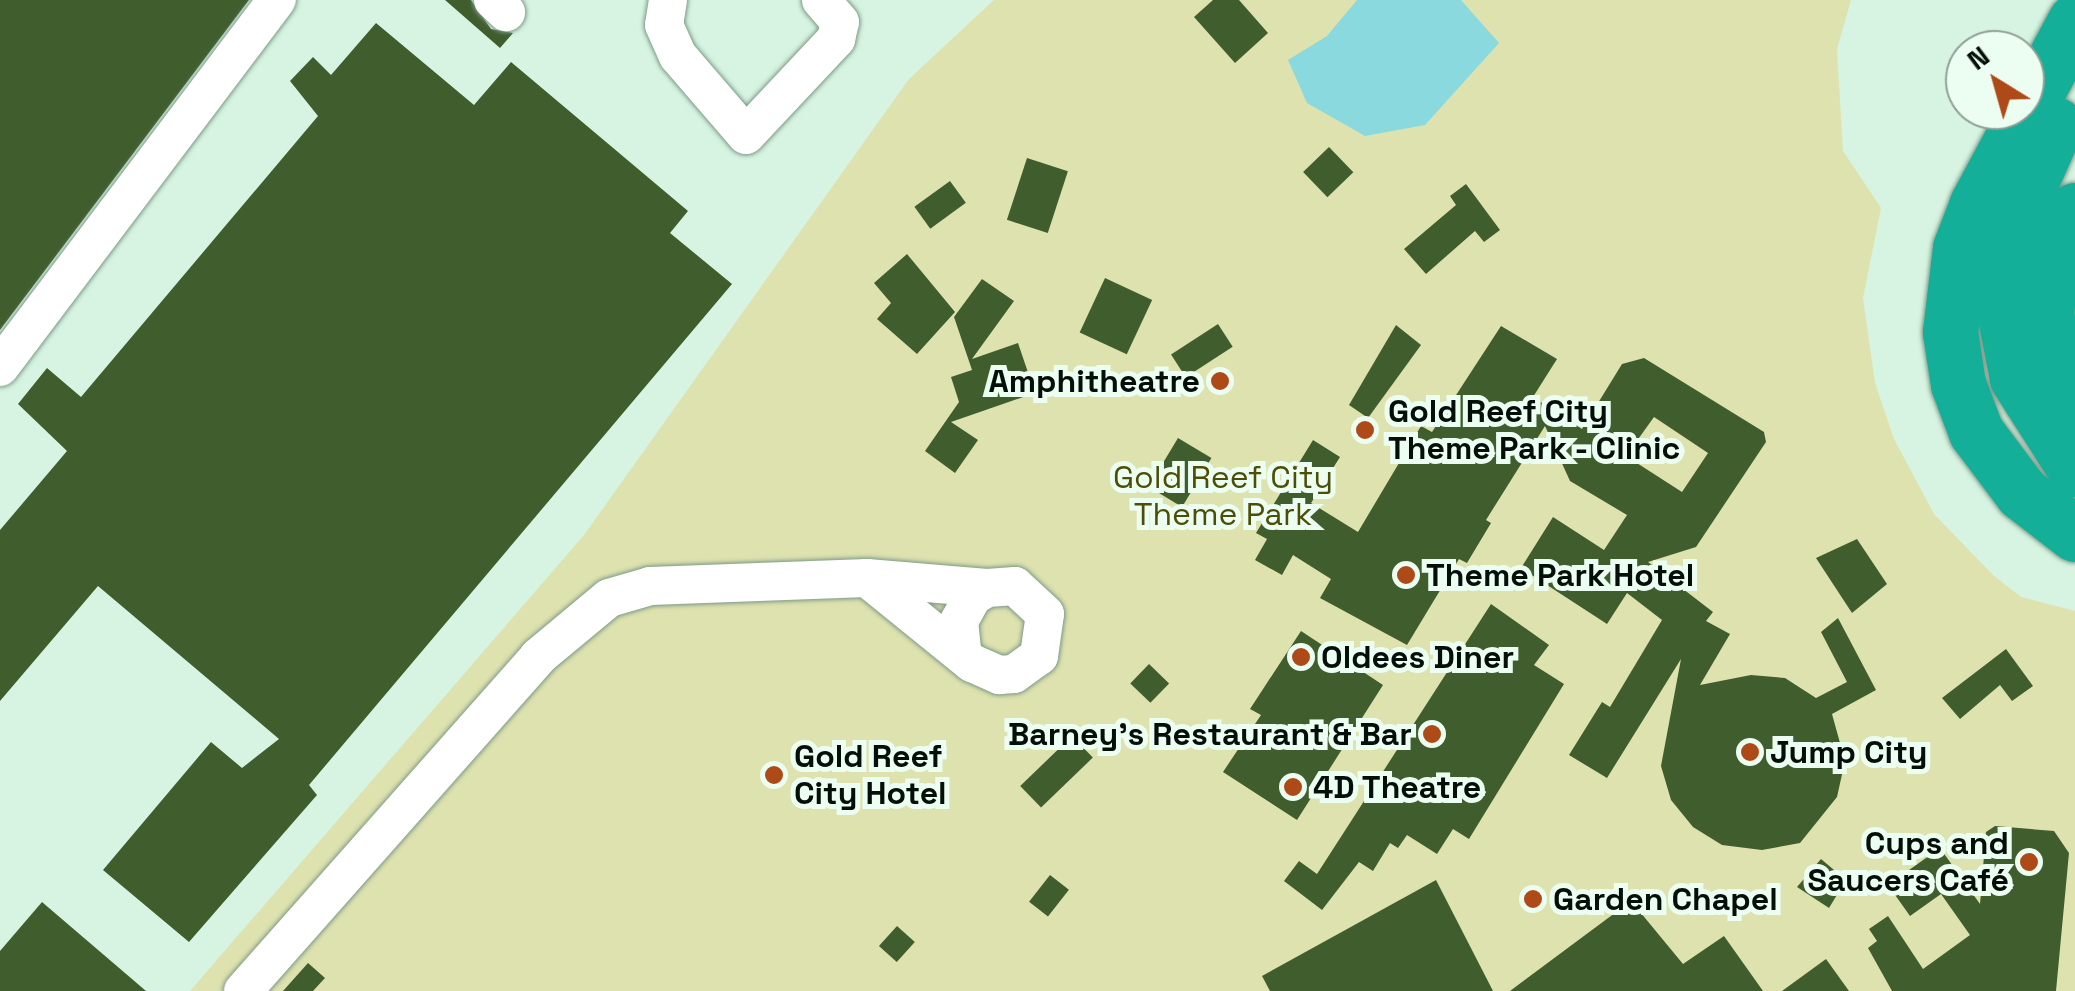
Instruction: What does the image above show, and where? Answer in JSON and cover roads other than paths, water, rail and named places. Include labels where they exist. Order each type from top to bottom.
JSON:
[{"type":"highway","points":[[2075,21],[1977,204],[1960,248],[1950,332],[1958,384],[1976,432],[2022,493],[2075,534]]},
{"type":"highway","points":[[2075,89],[2018,211],[2004,316],[2017,378],[2075,469]]},
{"type":"highway","points":[[2075,210],[2055,258],[2046,312],[2053,358],[2075,394]]},
{"type":"lane","points":[[0,366],[277,0]]},
{"type":"lane","points":[[668,0],[664,25],[678,56],[746,135],[836,39],[840,22],[821,0]]},
{"type":"lane","points":[[243,991],[538,657],[609,598],[650,586],[867,578],[987,588],[1015,586],[1038,602],[1046,642],[1028,667],[999,675],[972,663],[962,651],[867,578]]},
{"type":"lane","points":[[962,651],[958,621],[973,596],[987,588]]},
{"type":"water","points":[[1357,0],[1461,0],[1499,43],[1425,125],[1365,136],[1307,103],[1288,60],[1327,36]]},
{"type":"place","name":"Amphitheatre","points":[[1220,381]]},
{"type":"place","name":"Gold Reef City Theme Park - Clinic","points":[[1365,430]]},
{"type":"place","name":"Theme Park Hotel","points":[[1406,575]]},
{"type":"place","name":"Oldees Diner","points":[[1301,657]]},
{"type":"place","name":"Barney's Restaurant & Bar","points":[[1432,734]]},
{"type":"place","name":"Jump City","points":[[1750,752]]},
{"type":"place","name":"Gold Reef City Hotel","points":[[774,775]]},
{"type":"place","name":"4D Theatre","points":[[1293,787]]},
{"type":"place","name":"Cups and Saucers Café","points":[[2029,862]]},
{"type":"place","name":"Garden Chapel","points":[[1533,899]]},
{"type":"park label","name":"Gold Reef City Theme Park","points":[[1223,496]]}]
